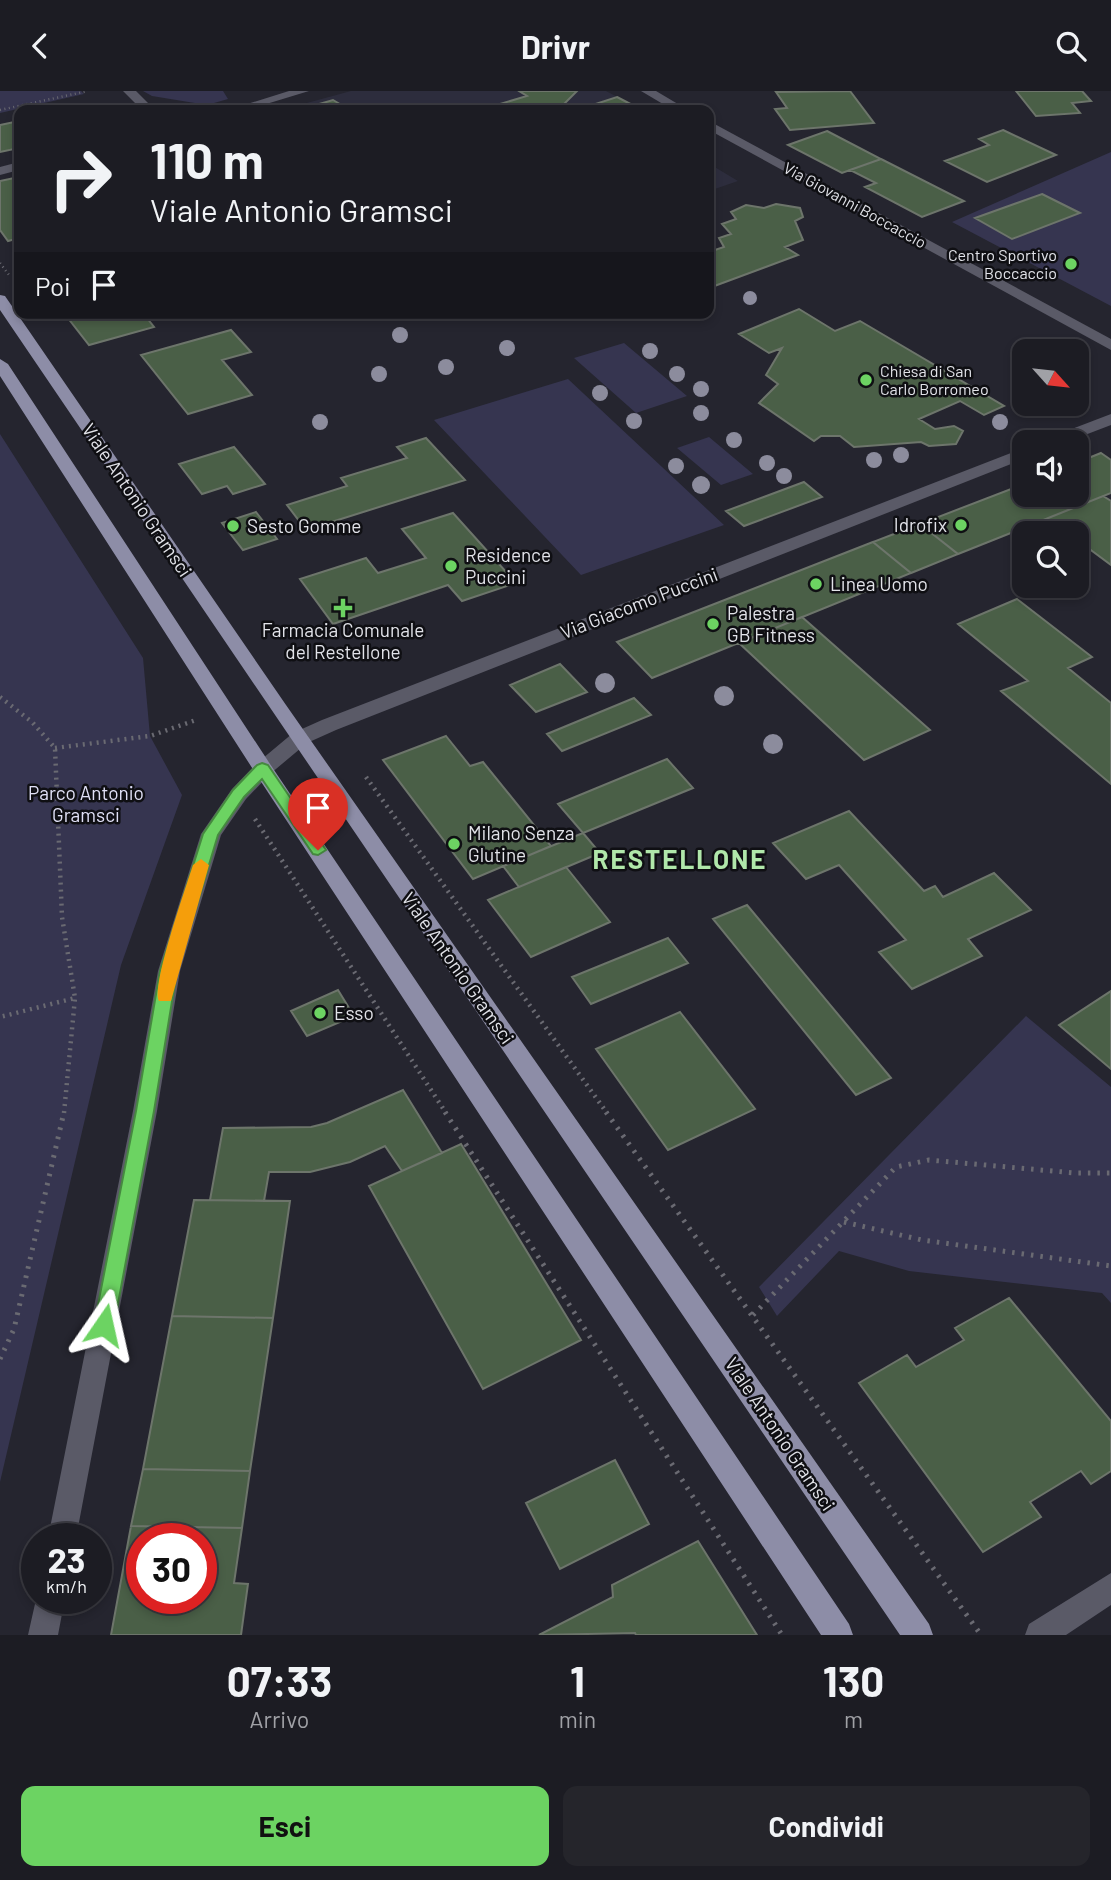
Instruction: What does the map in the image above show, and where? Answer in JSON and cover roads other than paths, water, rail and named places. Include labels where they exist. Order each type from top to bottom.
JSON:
[{"type":"main road","name":"Viale Antonio Gramsci","points":[[0,299],[918,1635]]},
{"type":"main road","name":"Viale Antonio Gramsci","points":[[0,364],[262,769],[838,1635]]},
{"type":"street","points":[[130,91],[144,105]]},
{"type":"street","points":[[252,105],[303,91]]},
{"type":"street","points":[[647,91],[673,105]]},
{"type":"street","name":"Via Giovanni Boccaccio","points":[[714,128],[1111,345]]},
{"type":"street","points":[[1083,430],[1111,419]]},
{"type":"street","name":"Via Giacomo Puccini","points":[[65,1523],[145,1111],[169,971],[211,834],[239,794],[262,769],[300,738],[329,725],[1012,458]]},
{"type":"street","points":[[1040,1635],[1111,1588]]},
{"type":"street","points":[[43,1635],[47,1614]]},
{"type":"place","name":"Centro Sportivo Boccaccio","points":[[1071,264]]},
{"type":"place","name":"Chiesa di San Carlo Borromeo","points":[[866,380]]},
{"type":"place","name":"Idrofix","points":[[961,525]]},
{"type":"place","name":"Sesto Gomme","points":[[233,526]]},
{"type":"place","name":"Residence Puccini","points":[[451,566]]},
{"type":"place","name":"Linea Uomo","points":[[816,584]]},
{"type":"place","name":"Farmacia Comunale del Restellone","points":[[343,608]]},
{"type":"place","name":"Palestra GB Fitness","points":[[713,624]]},
{"type":"place","name":"Milano Senza Glutine","points":[[454,844]]},
{"type":"place","name":"Esso","points":[[320,1013]]},
{"type":"district","name":"RESTELLONE","points":[[680,860]]},
{"type":"park label","name":"Parco Antonio Gramsci","points":[[86,804]]}]
